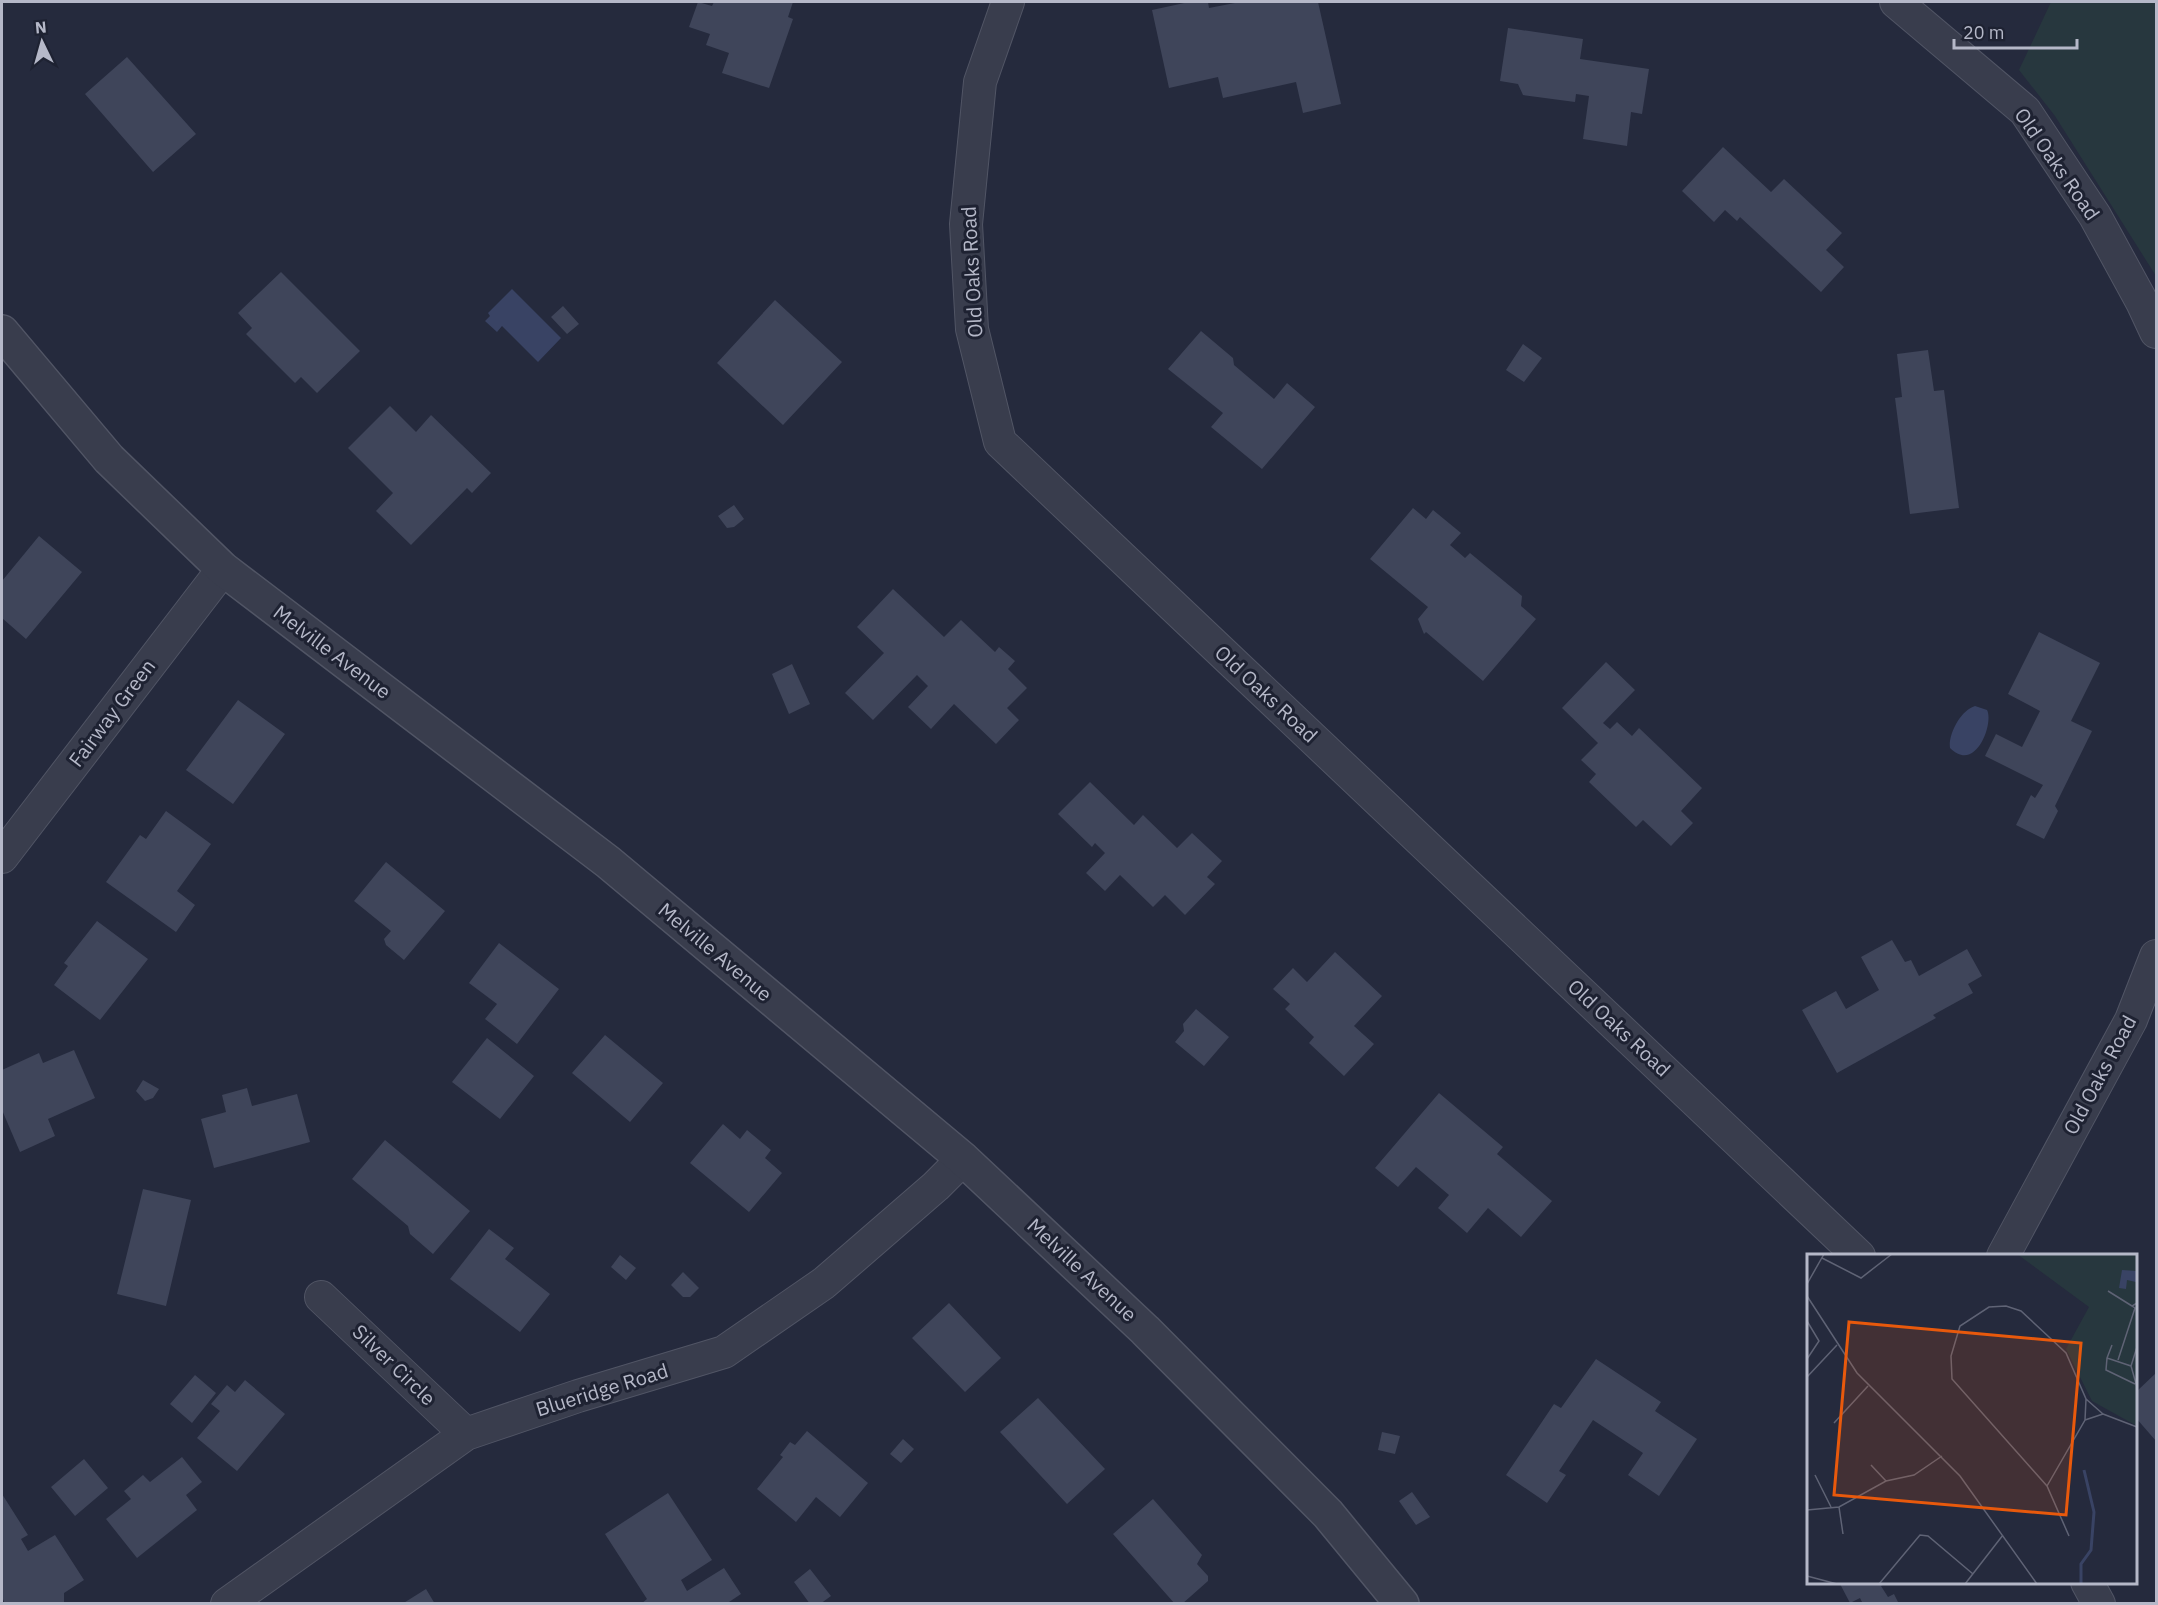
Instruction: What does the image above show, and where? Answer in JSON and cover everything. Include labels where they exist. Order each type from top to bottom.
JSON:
[{"type":"street","name":"Old Oaks Road","points":[[1008,2],[980,82],[966,224],[972,329],[1000,442],[1856,1254]]},
{"type":"street","name":"Old Oaks Road","points":[[1896,2],[2025,111],[2095,216],[2157,332]]},
{"type":"street","name":"Melville Avenue","points":[[2,332],[109,459],[223,569],[608,862],[963,1159],[1145,1330],[1328,1514],[1402,1604]]},
{"type":"street","name":"Fairway Green","points":[[2,857],[223,569]]},
{"type":"street","name":"Old Oaks Road","points":[[2004,1254],[2131,1020],[2157,956]]},
{"type":"street","name":"Blueridge Road","points":[[227,1604],[466,1434],[578,1396],[724,1352],[824,1283],[936,1186],[963,1159]]},
{"type":"street","name":"Silver Circle","points":[[321,1297],[466,1434]]},
{"type":"street","points":[[2088,1584],[2099,1604]]},
{"type":"shaded area","points":[[2051,2],[2156,2],[2156,276],[2055,116],[2019,70]]},
{"type":"water","points":[[512,289],[561,338],[538,362],[502,326],[497,332],[485,321],[490,316],[488,313]]},
{"type":"water","points":[[1975,706],[1987,710],[1988,725],[1985,735],[1975,751],[1968,755],[1959,754],[1950,748],[1951,736],[1960,717]]},
{"type":"building","points":[[698,2],[712,6],[714,2],[793,2],[788,17],[793,19],[769,88],[722,73],[729,53],[706,45],[710,34],[689,27]]},
{"type":"building","points":[[1189,2],[1208,2],[1209,8],[1240,2],[1318,2],[1341,104],[1303,113],[1296,82],[1223,98],[1218,77],[1169,88],[1152,10]]},
{"type":"building","points":[[1508,28],[1583,39],[1580,59],[1649,69],[1642,114],[1631,112],[1627,146],[1583,139],[1589,96],[1576,94],[1575,102],[1523,95],[1518,84],[1500,81]]},
{"type":"building","points":[[127,57],[196,134],[153,172],[85,94]]},
{"type":"building","points":[[1723,147],[1771,192],[1784,179],[1842,233],[1826,250],[1844,267],[1821,292],[1740,217],[1737,221],[1725,210],[1714,222],[1682,191]]},
{"type":"building","points":[[281,272],[360,351],[317,393],[301,377],[295,383],[246,334],[252,328],[238,313]]},
{"type":"building","points":[[775,300],[842,362],[783,425],[717,363]]},
{"type":"building","points":[[563,306],[579,324],[567,334],[551,317]]},
{"type":"building","points":[[1201,331],[1233,358],[1234,365],[1274,399],[1287,383],[1315,407],[1262,469],[1211,427],[1223,413],[1168,369]]},
{"type":"building","points":[[1523,344],[1542,358],[1524,382],[1506,370]]},
{"type":"building","points":[[1928,350],[1934,391],[1944,390],[1959,508],[1910,514],[1895,398],[1902,397],[1897,354]]},
{"type":"building","points":[[390,406],[416,432],[431,415],[491,473],[472,493],[467,488],[411,545],[376,511],[393,493],[348,448]]},
{"type":"building","points":[[734,505],[744,519],[734,527],[727,528],[718,516]]},
{"type":"building","points":[[1413,508],[1426,519],[1433,510],[1461,533],[1450,545],[1465,558],[1470,553],[1522,596],[1521,606],[1536,619],[1483,681],[1426,632],[1424,634],[1418,619],[1428,607],[1370,559]]},
{"type":"building","points":[[39,536],[82,572],[26,639],[2,618],[2,581]]},
{"type":"building","points":[[893,589],[944,637],[961,620],[995,652],[999,647],[1015,661],[1008,669],[1027,688],[1007,708],[1019,720],[996,744],[954,704],[931,729],[908,707],[928,686],[917,675],[873,720],[845,693],[884,653],[857,627]]},
{"type":"building","points":[[2039,632],[2100,663],[2071,721],[2092,731],[2055,806],[2058,811],[2044,839],[2016,825],[2031,795],[2035,798],[2043,785],[1985,756],[1996,734],[2022,747],[2040,711],[2008,694]]},
{"type":"building","points":[[1606,662],[1635,690],[1603,723],[1610,729],[1617,722],[1632,736],[1639,728],[1702,788],[1681,811],[1693,823],[1671,846],[1643,820],[1636,827],[1589,782],[1596,774],[1581,760],[1598,743],[1562,708]]},
{"type":"building","points":[[792,664],[810,704],[789,714],[772,674]]},
{"type":"building","points":[[238,700],[285,734],[233,804],[186,770]]},
{"type":"building","points":[[1090,782],[1134,825],[1143,815],[1177,848],[1192,833],[1222,861],[1207,877],[1215,884],[1185,915],[1165,895],[1153,907],[1120,875],[1105,891],[1086,873],[1105,853],[1095,843],[1092,847],[1058,814]]},
{"type":"building","points":[[166,811],[211,844],[177,891],[195,905],[176,932],[106,882],[140,835],[146,839]]},
{"type":"building","points":[[386,862],[445,911],[404,960],[386,945],[384,939],[391,931],[354,901]]},
{"type":"building","points":[[97,921],[148,959],[100,1020],[54,985],[68,966],[64,963]]},
{"type":"building","points":[[1892,940],[1905,962],[1911,960],[1919,976],[1967,949],[1982,976],[1968,984],[1973,993],[1933,1015],[1936,1018],[1837,1073],[1802,1010],[1836,991],[1846,1009],[1879,990],[1861,957]]},
{"type":"building","points":[[499,943],[559,989],[517,1044],[485,1019],[497,1004],[469,983]]},
{"type":"building","points":[[1335,952],[1382,996],[1354,1026],[1374,1044],[1344,1076],[1309,1043],[1314,1037],[1285,1009],[1290,1004],[1273,989],[1293,968],[1307,982]]},
{"type":"building","points":[[1196,1009],[1229,1037],[1204,1066],[1175,1042],[1184,1031],[1183,1024]]},
{"type":"building","points":[[605,1035],[663,1083],[630,1122],[572,1073]]},
{"type":"building","points":[[487,1038],[534,1076],[500,1119],[452,1082]]},
{"type":"building","points":[[74,1050],[95,1098],[48,1119],[55,1136],[20,1152],[2,1110],[2,1070],[39,1053],[43,1063]]},
{"type":"building","points":[[143,1080],[159,1089],[153,1098],[145,1101],[136,1091]]},
{"type":"building","points":[[247,1088],[252,1106],[297,1094],[310,1142],[214,1168],[201,1119],[226,1112],[222,1095]]},
{"type":"building","points":[[1439,1093],[1503,1147],[1497,1154],[1552,1201],[1521,1237],[1488,1208],[1467,1233],[1438,1208],[1449,1195],[1416,1167],[1398,1187],[1375,1168]]},
{"type":"building","points":[[723,1124],[740,1139],[747,1130],[771,1150],[765,1158],[782,1173],[749,1212],[690,1163]]},
{"type":"building","points":[[385,1140],[470,1211],[433,1254],[410,1234],[408,1226],[352,1179]]},
{"type":"building","points":[[143,1189],[191,1200],[166,1306],[117,1294]]},
{"type":"building","points":[[489,1229],[514,1248],[505,1259],[550,1294],[520,1332],[450,1279]]},
{"type":"building","points":[[620,1255],[636,1268],[626,1280],[611,1267]]},
{"type":"building","points":[[683,1272],[699,1288],[690,1297],[683,1297],[671,1285]]},
{"type":"building","points":[[949,1303],[1001,1358],[965,1392],[912,1338]]},
{"type":"building","points":[[1596,1359],[1661,1402],[1655,1411],[1697,1439],[1659,1496],[1628,1475],[1643,1453],[1593,1420],[1559,1471],[1566,1475],[1547,1503],[1506,1475],[1554,1404],[1561,1408]]},
{"type":"building","points":[[2156,1373],[2156,1441],[2137,1419],[2137,1391]]},
{"type":"building","points":[[195,1375],[216,1393],[192,1423],[170,1404]]},
{"type":"building","points":[[245,1380],[285,1414],[237,1471],[197,1438],[220,1411],[211,1404],[227,1385],[235,1392]]},
{"type":"building","points":[[1038,1398],[1105,1469],[1067,1504],[1000,1432]]},
{"type":"building","points":[[807,1431],[868,1483],[840,1517],[816,1497],[796,1522],[757,1489],[783,1457],[780,1455],[790,1442],[795,1445]]},
{"type":"building","points":[[1382,1432],[1400,1436],[1395,1454],[1378,1450]]},
{"type":"building","points":[[903,1439],[914,1449],[901,1463],[890,1454]]},
{"type":"building","points":[[182,1457],[202,1482],[186,1495],[197,1510],[137,1558],[106,1519],[131,1499],[124,1491],[143,1475],[150,1482]]},
{"type":"building","points":[[84,1459],[108,1488],[75,1516],[51,1487]]},
{"type":"building","points":[[1412,1492],[1430,1517],[1416,1525],[1399,1501]]},
{"type":"building","points":[[668,1493],[712,1560],[681,1580],[687,1591],[724,1568],[741,1594],[726,1604],[641,1604],[647,1599],[605,1534]]},
{"type":"building","points":[[2,1494],[28,1535],[21,1539],[28,1551],[55,1535],[84,1580],[64,1593],[64,1604],[5,1604],[2,1597]]},
{"type":"building","points":[[1153,1499],[1202,1555],[1197,1564],[1208,1576],[1208,1581],[1182,1604],[1175,1604],[1113,1534]]},
{"type":"building","points":[[810,1569],[831,1596],[820,1604],[810,1604],[794,1582]]},
{"type":"building","points":[[1840,1584],[1884,1584],[1881,1586],[1888,1597],[1894,1594],[1899,1604],[1863,1604],[1860,1598],[1850,1603]]},
{"type":"building","points":[[426,1589],[435,1604],[402,1604]]}]
